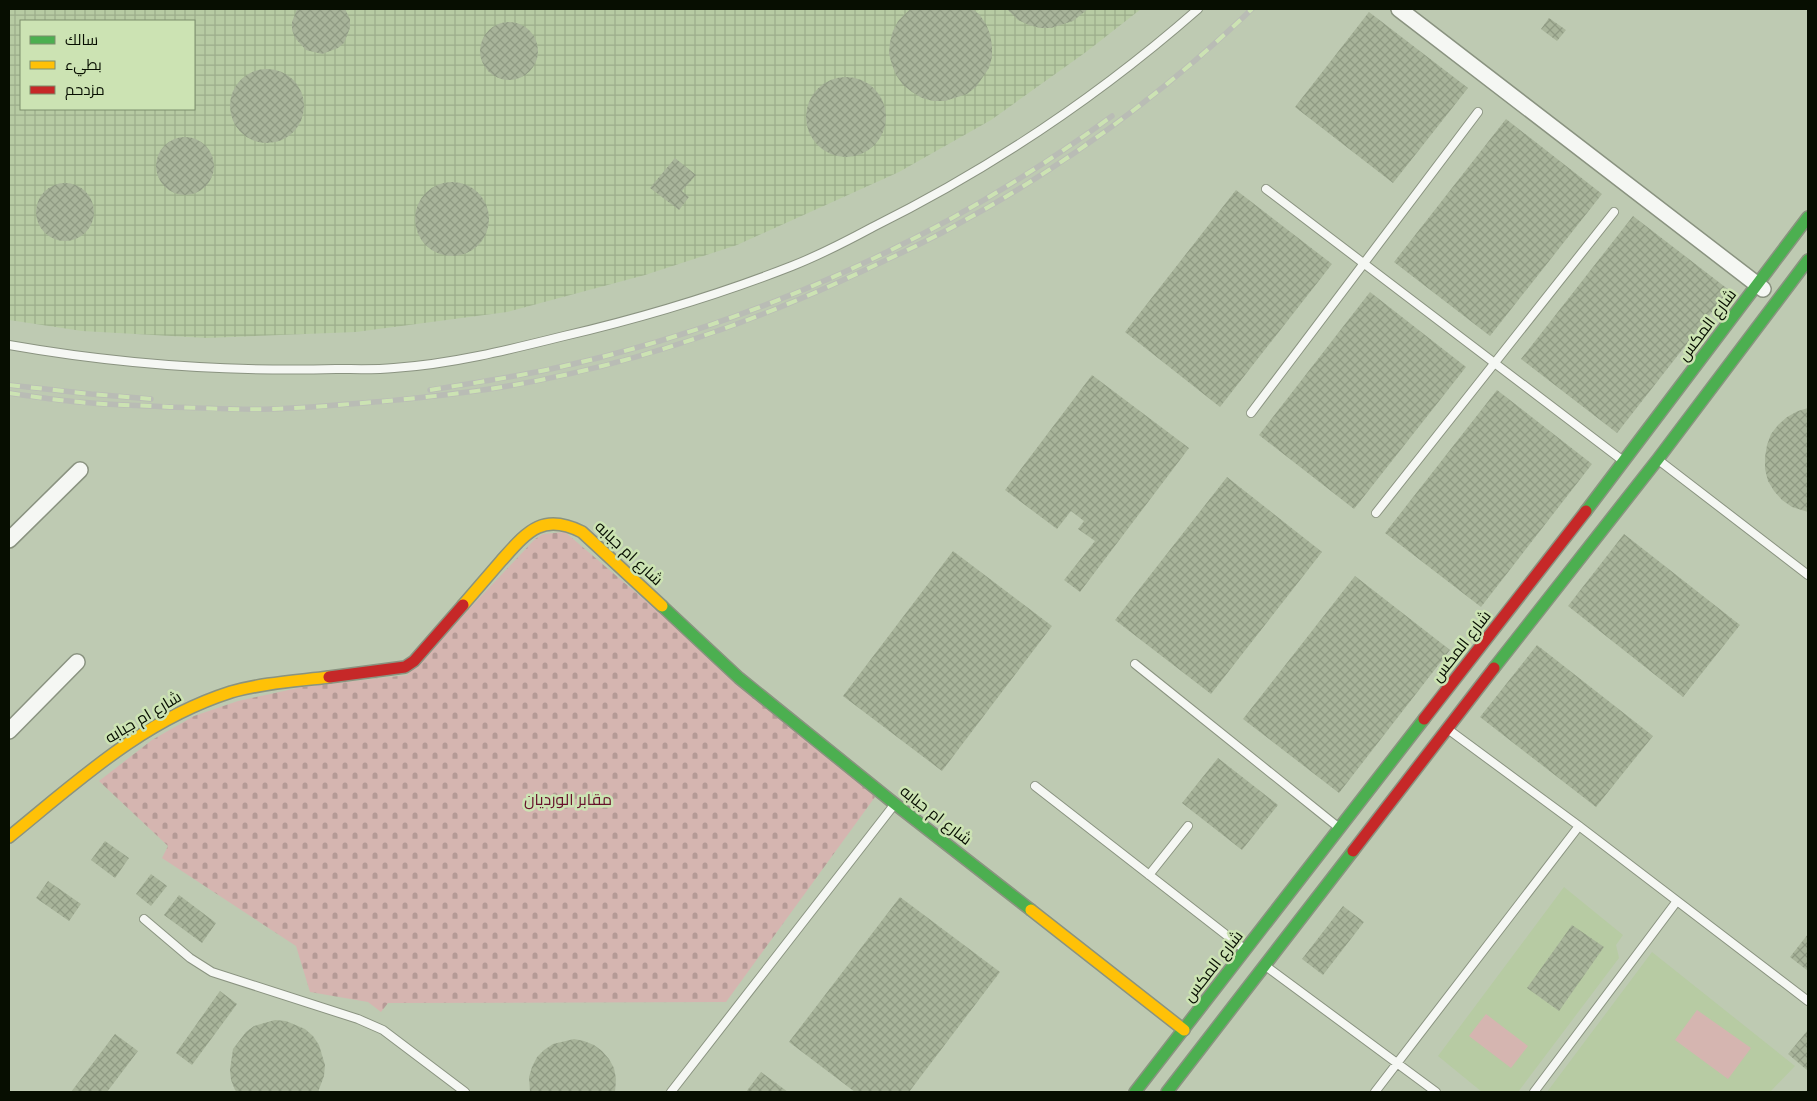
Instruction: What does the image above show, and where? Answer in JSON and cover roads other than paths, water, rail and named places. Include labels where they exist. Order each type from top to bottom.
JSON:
[{"type":"main road","name":"شارع المكس","points":[[1135,1092],[1624,462],[1808,217]]},
{"type":"main road","points":[[1167,1092],[1447,728],[1658,459],[1808,260]]},
{"type":"main road","name":"شارع ام جبابه","points":[[9,837],[110,755],[154,726],[192,706],[232,692],[279,683],[405,667],[414,661],[525,534],[539,526],[554,523],[569,525],[582,532],[739,678],[895,804],[1184,1030]]},
{"type":"street","points":[[1399,9],[1778,300]]},
{"type":"street","points":[[9,540],[80,470]]},
{"type":"street","points":[[9,731],[77,662]]},
{"type":"lane","points":[[9,344],[121,361],[240,369],[392,368],[442,363],[505,350],[588,331],[657,312],[793,266],[859,235],[941,192],[1063,116],[1135,62],[1198,9]]},
{"type":"lane","points":[[1251,413],[1478,112]]},
{"type":"lane","points":[[1266,189],[1624,462]]},
{"type":"lane","points":[[1376,514],[1614,212]]},
{"type":"lane","points":[[1658,459],[1808,575]]},
{"type":"lane","points":[[1135,664],[1340,829]]},
{"type":"lane","points":[[1447,728],[1808,1001]]},
{"type":"lane","points":[[1035,786],[1246,950]]},
{"type":"lane","points":[[671,1092],[895,804]]},
{"type":"lane","points":[[1149,875],[1188,826]]},
{"type":"lane","points":[[1375,1092],[1579,826]]},
{"type":"lane","points":[[1534,1092],[1677,901]]},
{"type":"lane","points":[[144,919],[190,958],[212,972],[358,1019],[378,1028],[465,1092]]},
{"type":"lane","points":[[1264,965],[1436,1092]]},
{"type":"railway","points":[[9,393],[107,404],[234,409],[301,408],[448,395],[493,388],[554,377],[646,354],[736,324],[824,289],[924,242],[998,202],[1075,153],[1149,99],[1252,9]]},
{"type":"railway","points":[[430,390],[546,370],[622,352],[770,303],[842,273],[913,239],[981,202],[1048,160],[1112,116]]},
{"type":"railway","points":[[9,385],[151,399]]},
{"type":"park label","name":"مقابر الورديان","points":[[568,799]]}]
